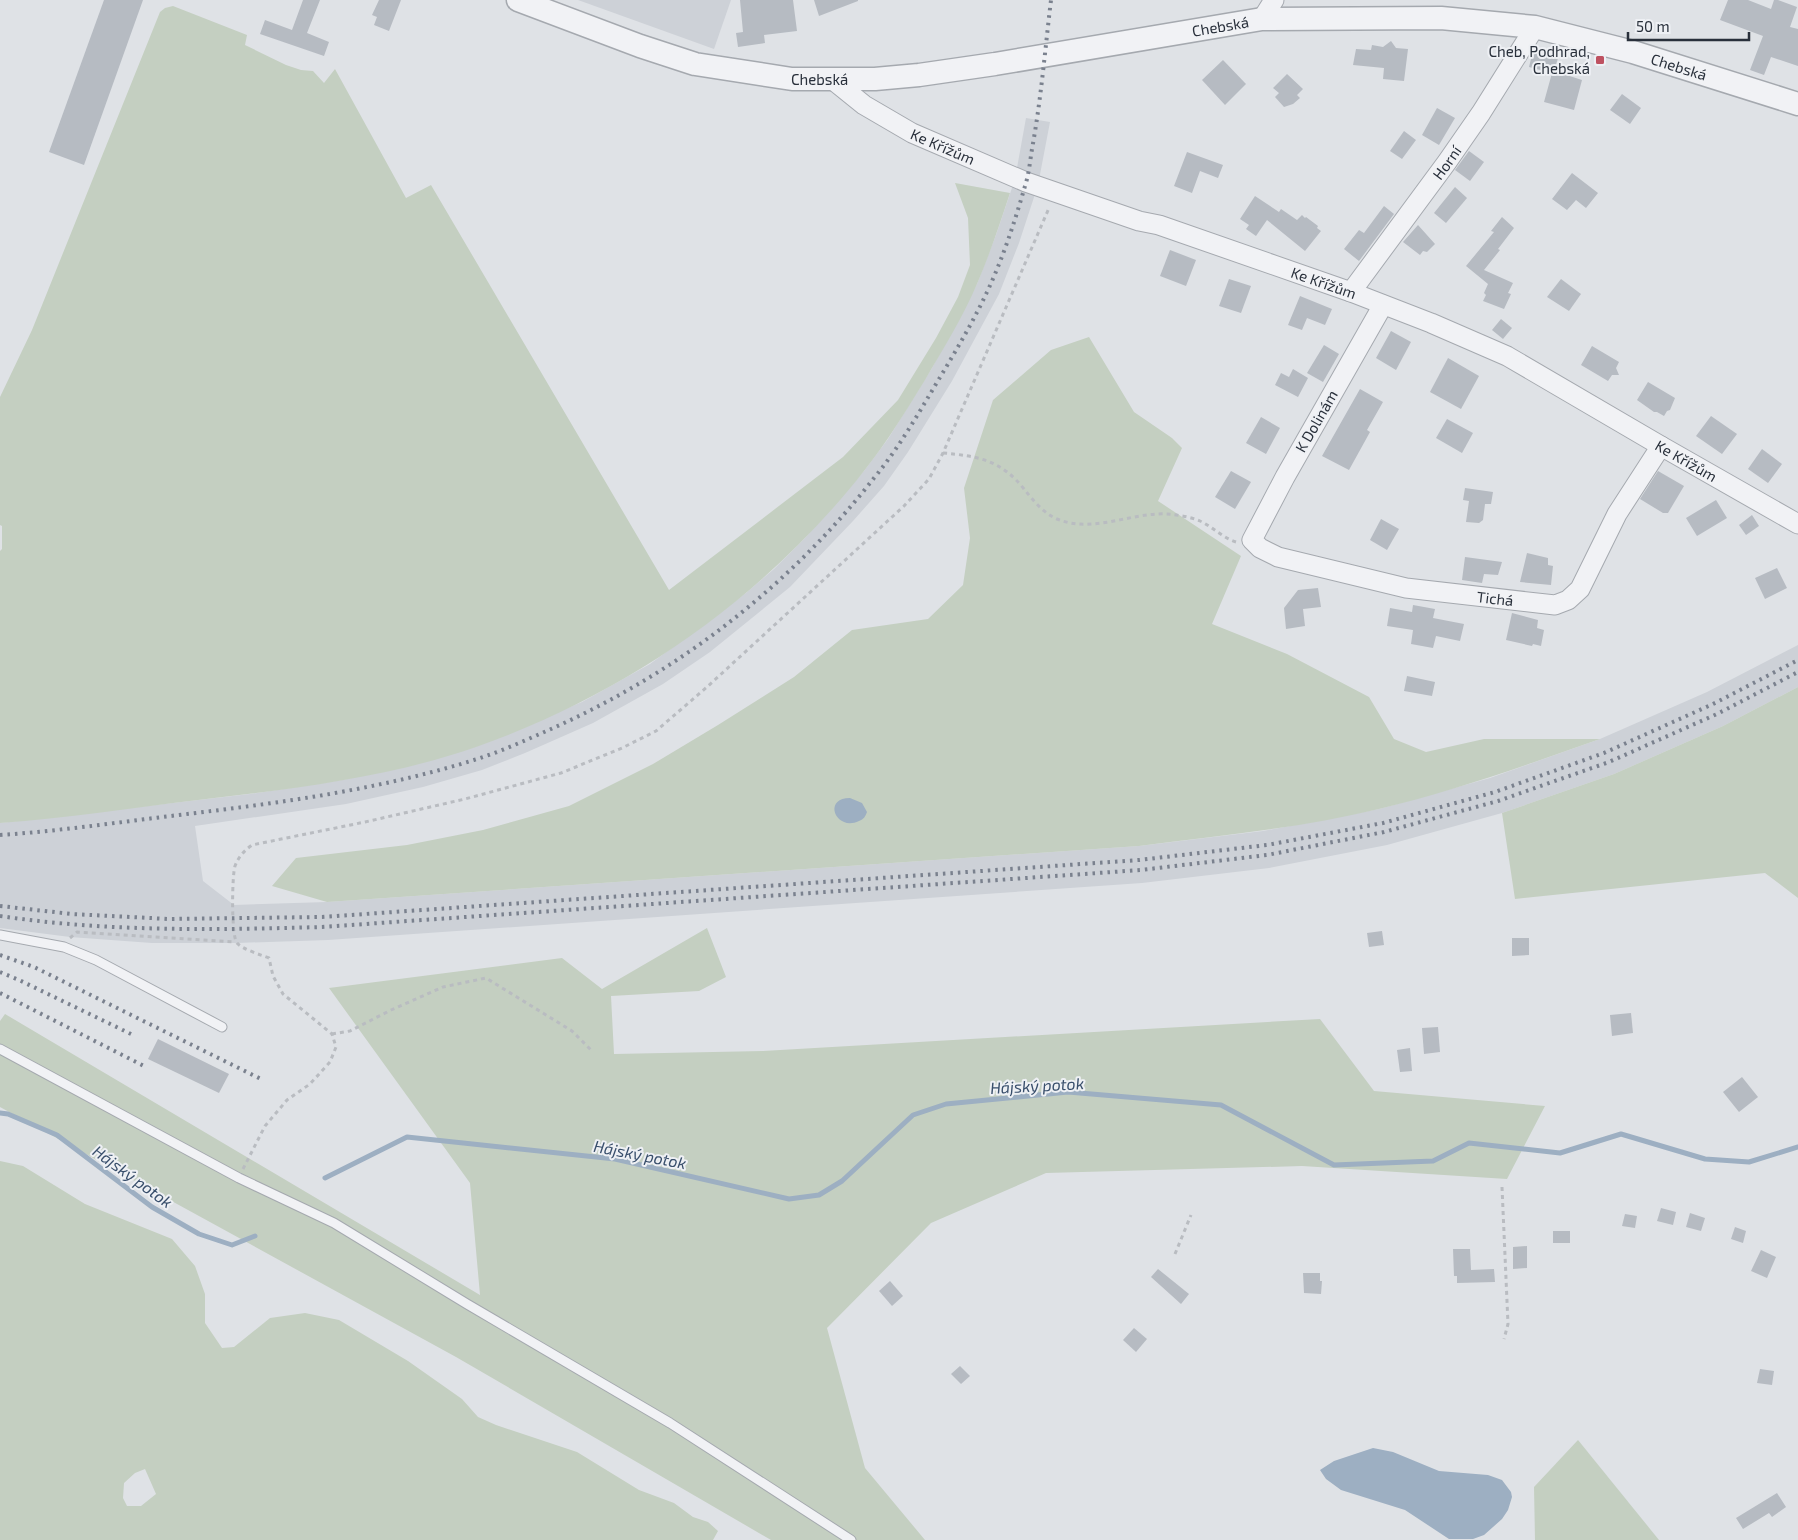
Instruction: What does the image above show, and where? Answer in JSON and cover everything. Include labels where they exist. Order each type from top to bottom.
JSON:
[{"type":"street","name":"Chebská","points":[[518,0],[640,46],[695,64],[792,79],[833,80],[875,79],[976,67],[1262,19],[1440,18],[1535,27],[1633,52],[1798,104]]},
{"type":"street","points":[[1262,19],[1274,0]]},
{"type":"street","name":"Horní","points":[[1352,292],[1470,130],[1535,27]]},
{"type":"street","name":"Ke Křížům","points":[[833,80],[864,105],[912,133],[1018,178],[1139,221],[1159,225],[1352,292],[1507,356],[1798,524]]},
{"type":"street","name":"K Dolinám","points":[[1253,541],[1285,476],[1383,304]]},
{"type":"street","name":"Tichá","points":[[1253,541],[1260,548],[1278,557],[1406,588],[1555,604],[1568,600],[1580,589],[1617,514],[1661,446]]},
{"type":"lane","points":[[0,935],[64,946],[96,960],[222,1027]]},
{"type":"lane","points":[[0,1050],[239,1178],[334,1223],[466,1304],[670,1423],[851,1540]]},
{"type":"path","points":[[239,1178],[265,1126],[287,1100],[310,1084],[330,1062],[336,1047],[332,1034],[283,994],[273,976],[269,958],[239,946],[235,942],[232,919],[234,867],[242,852],[252,844],[365,822],[465,799],[561,773],[622,748],[656,731],[707,687],[904,506],[929,479],[943,454],[1055,192]]},
{"type":"path","points":[[943,454],[981,458],[998,465],[1012,475],[1033,501],[1058,519],[1082,524],[1096,524],[1169,514],[1201,521],[1238,543],[1245,544],[1253,541]]},
{"type":"path","points":[[64,946],[77,932],[235,942]]},
{"type":"path","points":[[332,1034],[350,1032],[391,1010],[443,987],[486,978],[572,1031],[590,1050]]},
{"type":"path","points":[[1502,1187],[1508,1324],[1504,1339]]},
{"type":"path","points":[[1175,1254],[1191,1216]]},
{"type":"shaded area","points":[[578,0],[731,0],[714,49]]},
{"type":"shaded area","points":[[1026,118],[1050,122],[1038,185],[1019,243],[999,294],[952,381],[908,452],[884,486],[790,587],[710,652],[663,684],[593,723],[525,753],[482,770],[423,787],[346,804],[195,826],[203,881],[234,905],[327,902],[1139,846],[1263,831],[1379,809],[1490,778],[1600,739],[1707,692],[1798,645],[1798,687],[1723,726],[1614,774],[1502,813],[1387,845],[1269,868],[1142,883],[328,940],[152,943],[70,937],[0,928],[0,823],[250,794],[342,780],[417,764],[474,747],[582,702],[650,664],[746,593],[774,569],[805,538],[864,471],[888,439],[932,368],[977,284],[996,235],[1015,179]]},
{"type":"green space","points":[[173,6],[247,35],[245,45],[286,65],[301,70],[313,71],[324,83],[335,69],[406,198],[431,185],[669,590],[843,457],[898,400],[936,338],[958,297],[970,265],[968,218],[955,183],[1010,193],[982,273],[959,321],[903,415],[864,471],[825,517],[783,560],[737,600],[690,636],[639,669],[587,699],[532,725],[476,747],[408,767],[338,781],[268,791],[74,816],[0,823],[0,551],[2,549],[2,526],[0,525],[0,397],[32,330],[160,12],[165,8]]},
{"type":"green space","points":[[1089,337],[1134,412],[1172,438],[1182,448],[1158,501],[1241,556],[1212,624],[1287,654],[1369,697],[1394,739],[1426,752],[1484,739],[1600,739],[1463,786],[1349,816],[1229,835],[1139,846],[327,902],[272,886],[296,858],[407,845],[483,830],[569,806],[653,764],[718,725],[794,677],[852,630],[928,619],[963,585],[970,538],[964,488],[993,400],[1051,350]]},
{"type":"green space","points":[[1798,687],[1798,898],[1765,873],[1515,899],[1502,813],[1614,774],[1723,726]]},
{"type":"green space","points":[[707,928],[726,977],[699,991],[611,996],[614,1054],[763,1051],[1320,1019],[1374,1091],[1545,1106],[1507,1179],[1302,1166],[1046,1173],[931,1223],[827,1328],[865,1468],[925,1540],[771,1540],[456,1357],[0,1107],[0,1021],[5,1014],[480,1295],[470,1183],[329,988],[562,958],[602,989]]},
{"type":"green space","points":[[0,1161],[23,1166],[85,1204],[172,1239],[195,1266],[205,1294],[205,1323],[222,1348],[234,1347],[270,1318],[305,1313],[339,1320],[408,1361],[462,1399],[478,1417],[496,1425],[577,1452],[639,1490],[674,1503],[693,1517],[708,1522],[718,1531],[713,1540],[0,1540]],"holes":[[[145,1469],[156,1494],[141,1506],[127,1506],[123,1498],[124,1483],[135,1473]]]},
{"type":"green space","points":[[1578,1440],[1659,1540],[1535,1540],[1534,1487]]},
{"type":"water","points":[[850,798],[862,803],[867,812],[865,817],[851,823],[839,819],[835,814],[834,808],[841,799]]},
{"type":"water","points":[[1373,1448],[1393,1452],[1439,1471],[1488,1475],[1502,1480],[1511,1492],[1512,1497],[1508,1510],[1502,1519],[1484,1535],[1473,1539],[1449,1539],[1405,1510],[1341,1490],[1326,1479],[1320,1470],[1334,1461]]},
{"type":"building","points":[[104,0],[143,0],[84,165],[49,152]]},
{"type":"building","points":[[303,0],[320,0],[307,33],[329,42],[324,56],[260,34],[265,20],[292,30]]},
{"type":"building","points":[[379,0],[401,0],[389,31],[374,25],[377,17],[372,15]]},
{"type":"building","points":[[740,0],[793,0],[797,31],[764,35],[765,43],[738,47],[736,33],[743,32]]},
{"type":"building","points":[[814,0],[858,0],[858,1],[819,16]]},
{"type":"building","points":[[1728,0],[1748,0],[1771,9],[1774,0],[1778,0],[1797,7],[1790,27],[1798,29],[1798,66],[1771,57],[1764,75],[1750,70],[1763,36],[1720,20]]},
{"type":"building","points":[[1391,41],[1396,48],[1408,49],[1404,81],[1383,79],[1384,68],[1353,65],[1356,49],[1371,50],[1372,45],[1383,47]]},
{"type":"building","points":[[1533,51],[1558,58],[1554,71],[1582,80],[1574,110],[1544,102],[1552,73],[1529,67]]},
{"type":"building","points":[[1223,60],[1246,84],[1225,105],[1202,80]]},
{"type":"building","points":[[1287,74],[1303,89],[1297,95],[1300,98],[1293,104],[1284,107],[1275,97],[1279,93],[1273,88]]},
{"type":"building","points":[[1622,94],[1641,108],[1630,124],[1610,110]]},
{"type":"building","points":[[1437,108],[1455,118],[1439,145],[1422,135]]},
{"type":"building","points":[[1404,131],[1416,140],[1402,159],[1390,151]]},
{"type":"building","points":[[1469,151],[1484,162],[1470,181],[1455,170]]},
{"type":"building","points":[[1187,152],[1223,165],[1218,178],[1200,171],[1192,193],[1174,186]]},
{"type":"building","points":[[1572,173],[1598,193],[1586,208],[1576,200],[1567,210],[1552,199]]},
{"type":"building","points":[[1455,187],[1467,198],[1446,223],[1434,213]]},
{"type":"building","points":[[1255,196],[1279,212],[1281,209],[1297,220],[1302,215],[1306,217],[1318,226],[1317,228],[1321,231],[1305,251],[1267,220],[1256,236],[1246,229],[1249,225],[1240,219]]},
{"type":"building","points":[[1384,206],[1394,214],[1359,261],[1344,249],[1359,230],[1364,233]]},
{"type":"building","points":[[1502,217],[1514,228],[1484,270],[1513,283],[1508,293],[1511,294],[1504,309],[1483,301],[1488,284],[1466,266],[1494,232],[1491,231]]},
{"type":"building","points":[[1418,225],[1435,244],[1427,252],[1423,251],[1420,255],[1403,242]]},
{"type":"building","points":[[1170,250],[1196,260],[1186,286],[1160,276]]},
{"type":"building","points":[[1229,279],[1251,286],[1241,313],[1219,306]]},
{"type":"building","points":[[1561,279],[1581,294],[1569,311],[1547,297]]},
{"type":"building","points":[[1300,296],[1332,309],[1325,325],[1307,318],[1302,330],[1288,325]]},
{"type":"building","points":[[1501,319],[1512,328],[1503,339],[1492,330]]},
{"type":"building","points":[[1391,331],[1411,342],[1396,370],[1376,358]]},
{"type":"building","points":[[1324,345],[1339,354],[1323,382],[1307,373]]},
{"type":"building","points":[[1592,346],[1619,362],[1616,368],[1619,375],[1612,375],[1608,381],[1581,365]]},
{"type":"building","points":[[1448,358],[1479,376],[1461,409],[1430,392]]},
{"type":"building","points":[[1293,369],[1308,378],[1298,397],[1275,385],[1281,373],[1289,377]]},
{"type":"building","points":[[1648,382],[1675,398],[1670,410],[1664,416],[1654,412],[1637,400]]},
{"type":"building","points":[[1360,389],[1383,402],[1367,430],[1370,432],[1349,470],[1322,456]]},
{"type":"building","points":[[1711,416],[1737,434],[1722,454],[1696,436]]},
{"type":"building","points":[[1261,417],[1280,428],[1266,454],[1246,443]]},
{"type":"building","points":[[1447,419],[1473,433],[1462,453],[1436,438]]},
{"type":"building","points":[[1762,449],[1782,464],[1768,483],[1748,469]]},
{"type":"building","points":[[1231,471],[1251,482],[1235,509],[1215,497]]},
{"type":"building","points":[[1658,471],[1684,486],[1668,513],[1663,513],[1640,499]]},
{"type":"building","points":[[1465,488],[1493,492],[1491,504],[1485,504],[1483,520],[1479,523],[1466,522],[1469,501],[1463,500]]},
{"type":"building","points":[[1716,500],[1727,518],[1697,536],[1686,518]]},
{"type":"building","points":[[1752,515],[1759,526],[1746,535],[1739,525]]},
{"type":"building","points":[[1381,519],[1399,529],[1387,550],[1370,540]]},
{"type":"building","points":[[1527,553],[1548,558],[1548,565],[1553,566],[1551,585],[1520,582]]},
{"type":"building","points":[[1465,557],[1502,562],[1498,575],[1484,574],[1482,583],[1462,580]]},
{"type":"building","points":[[1777,568],[1787,588],[1765,599],[1755,578]]},
{"type":"building","points":[[1318,588],[1321,607],[1303,609],[1305,626],[1286,629],[1284,608],[1298,590]]},
{"type":"building","points":[[1413,605],[1435,609],[1433,618],[1464,624],[1460,641],[1436,636],[1433,648],[1411,644],[1413,630],[1387,626],[1390,608],[1412,612]]},
{"type":"building","points":[[1512,613],[1538,620],[1537,628],[1544,630],[1541,646],[1533,644],[1532,646],[1506,640]]},
{"type":"building","points":[[1407,676],[1435,682],[1432,696],[1404,691]]},
{"type":"building","points":[[1382,931],[1384,945],[1369,947],[1367,933]]},
{"type":"building","points":[[1512,938],[1529,938],[1529,955],[1512,956]]},
{"type":"building","points":[[1631,1013],[1633,1033],[1612,1036],[1610,1015]]},
{"type":"building","points":[[1438,1027],[1440,1052],[1424,1054],[1422,1028]]},
{"type":"building","points":[[158,1039],[229,1074],[219,1093],[148,1059]]},
{"type":"building","points":[[1410,1048],[1412,1071],[1400,1072],[1397,1050]]},
{"type":"building","points":[[1742,1077],[1758,1097],[1739,1112],[1723,1092]]},
{"type":"building","points":[[1661,1208],[1676,1212],[1673,1225],[1657,1221]]},
{"type":"building","points":[[1690,1213],[1705,1218],[1701,1231],[1686,1227]]},
{"type":"building","points":[[1625,1214],[1637,1216],[1635,1228],[1622,1226]]},
{"type":"building","points":[[1735,1227],[1746,1231],[1743,1243],[1731,1239]]},
{"type":"building","points":[[1553,1231],[1570,1231],[1570,1243],[1553,1243]]},
{"type":"building","points":[[1527,1246],[1527,1268],[1513,1269],[1513,1247]]},
{"type":"building","points":[[1453,1249],[1470,1249],[1471,1270],[1494,1269],[1495,1282],[1457,1283],[1457,1276],[1454,1276]]},
{"type":"building","points":[[1761,1250],[1776,1257],[1767,1278],[1751,1271]]},
{"type":"building","points":[[1158,1269],[1189,1294],[1181,1304],[1151,1277]]},
{"type":"building","points":[[1303,1273],[1320,1273],[1320,1281],[1322,1281],[1321,1294],[1304,1293]]},
{"type":"building","points":[[890,1281],[903,1296],[892,1306],[879,1291]]},
{"type":"building","points":[[1134,1328],[1147,1339],[1136,1352],[1123,1340]]},
{"type":"building","points":[[960,1366],[970,1376],[961,1384],[951,1374]]},
{"type":"building","points":[[1760,1369],[1774,1371],[1772,1385],[1757,1383]]},
{"type":"building","points":[[1777,1493],[1786,1507],[1772,1517],[1769,1513],[1743,1529],[1736,1518]]},
{"type":"waterway","name":"Hájský potok","points":[[325,1178],[407,1137],[615,1159],[789,1199],[819,1195],[842,1181],[913,1115],[946,1104],[1068,1092],[1221,1105],[1334,1165],[1433,1161],[1469,1143],[1560,1153],[1621,1134],[1705,1159],[1749,1162],[1798,1147]]},
{"type":"waterway","name":"Hájský potok","points":[[0,1113],[8,1114],[57,1135],[152,1207],[199,1234],[232,1245],[255,1236]]},
{"type":"railway","points":[[0,835],[90,826],[291,800],[401,780],[474,760],[523,742],[598,707],[686,654],[728,623],[768,591],[805,555],[841,518],[874,478],[891,456],[914,420],[975,316],[1003,253],[1028,177],[1038,112],[1051,0]]},
{"type":"railway","points":[[0,906],[72,914],[169,919],[322,917],[1139,860],[1267,845],[1383,823],[1495,792],[1604,753],[1713,704],[1798,660]]},
{"type":"railway","points":[[0,916],[80,925],[161,929],[322,927],[1141,870],[1267,855],[1384,832],[1498,801],[1609,762],[1717,714],[1798,672]]},
{"type":"railway","points":[[0,955],[34,967],[263,1080]]},
{"type":"railway","points":[[0,972],[131,1034]]},
{"type":"railway","points":[[0,993],[144,1066]]},
{"type":"place","name":"Cheb, Podhrad, Chebská","points":[[1600,60]]}]
